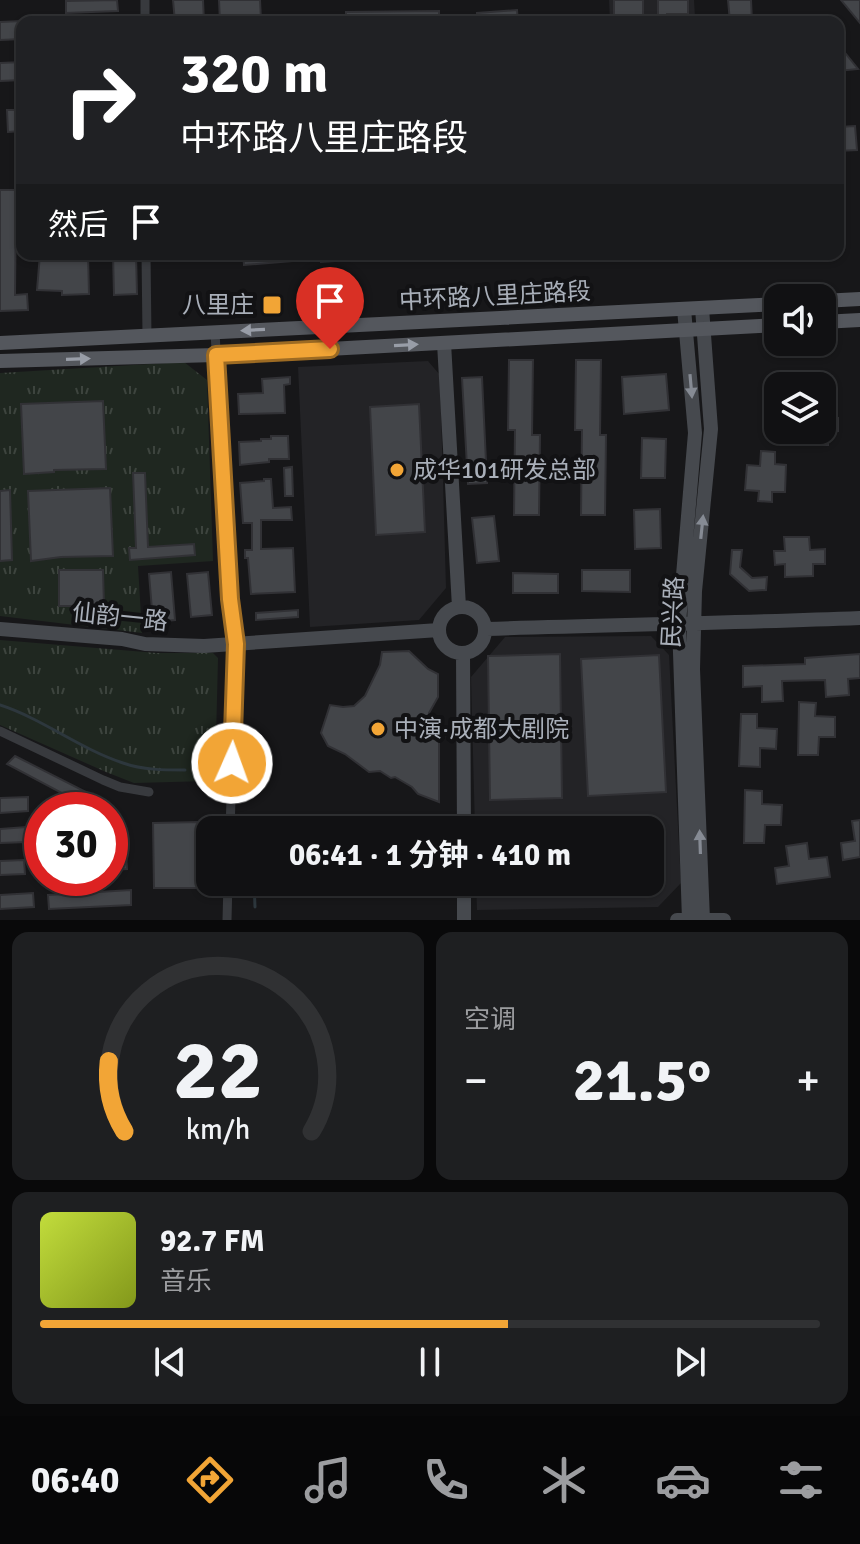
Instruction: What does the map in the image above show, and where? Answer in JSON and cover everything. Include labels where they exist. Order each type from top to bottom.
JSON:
[{"type":"main road","points":[[836,300],[860,299]]},
{"type":"main road","name":"中环路八里庄路段","points":[[0,343],[764,305]]},
{"type":"main road","points":[[836,321],[860,320]]},
{"type":"main road","name":"中环路八里庄路段","points":[[0,361],[216,355],[764,326]]},
{"type":"street","points":[[146,260],[147,336]]},
{"type":"street","name":"民兴路","points":[[702,308],[711,429],[695,591],[693,669],[703,920]]},
{"type":"street","name":"民兴路","points":[[684,309],[695,433],[679,623],[689,920]]},
{"type":"street","points":[[215,332],[230,599],[236,644],[230,816]]},
{"type":"street","points":[[444,343],[459,607]]},
{"type":"street","points":[[459,607],[467,607],[481,615],[486,629],[482,643],[463,654],[444,645],[439,630],[444,614],[459,607]]},
{"type":"street","points":[[486,629],[860,618]]},
{"type":"street","name":"仙韵一路","points":[[0,629],[122,639],[145,644],[204,646],[439,630]]},
{"type":"street","points":[[463,654],[464,816]]},
{"type":"street","points":[[0,731],[120,787],[149,792]]},
{"type":"street","points":[[227,920],[228,896]]},
{"type":"street","points":[[464,896],[464,920]]},
{"type":"street","points":[[677,920],[724,920]]},
{"type":"shaded area","points":[[609,0],[694,0],[695,16],[610,16]]},
{"type":"shaded area","points":[[428,361],[440,375],[446,588],[419,620],[310,627],[298,367]]},
{"type":"shaded area","points":[[651,636],[669,655],[681,883],[658,907],[477,910],[476,896],[664,896],[664,816],[475,816],[471,677],[505,637]]},
{"type":"green space","points":[[184,362],[207,380],[213,561],[138,566],[142,633],[0,616],[0,373]]},
{"type":"green space","points":[[0,640],[157,653],[213,653],[218,658],[215,776],[207,781],[134,783],[0,725]]},
{"type":"building","points":[[117,0],[118,11],[66,13],[66,1]]},
{"type":"building","points":[[173,0],[203,0],[204,16],[174,16]]},
{"type":"building","points":[[219,0],[260,0],[261,16],[220,16]]},
{"type":"building","points":[[614,0],[643,0],[643,16],[614,16]]},
{"type":"building","points":[[658,0],[688,0],[688,14],[658,16]]},
{"type":"building","points":[[728,0],[751,0],[752,16],[729,16]]},
{"type":"building","points":[[841,0],[860,0],[860,23]]},
{"type":"building","points":[[517,10],[518,16],[477,16],[477,13]]},
{"type":"building","points":[[439,11],[439,16],[346,16],[346,12]]},
{"type":"building","points":[[16,21],[16,39],[0,40],[0,22]]},
{"type":"building","points":[[844,52],[858,69],[844,70]]},
{"type":"building","points":[[16,62],[16,80],[0,81],[0,63]]},
{"type":"building","points":[[7,110],[16,110],[16,131],[8,132]]},
{"type":"building","points":[[855,126],[857,150],[844,151],[844,127]]},
{"type":"building","points":[[0,190],[16,190],[15,295],[27,294],[28,310],[0,311]]},
{"type":"building","points":[[40,260],[88,260],[89,294],[62,295],[62,291],[37,290]]},
{"type":"building","points":[[113,260],[136,260],[137,294],[114,295]]},
{"type":"building","points":[[244,260],[304,260],[244,265]]},
{"type":"building","points":[[509,360],[533,360],[532,435],[540,435],[539,515],[514,515],[515,430],[508,430]]},
{"type":"building","points":[[576,360],[601,360],[600,435],[606,435],[605,515],[581,515],[582,430],[575,430]]},
{"type":"building","points":[[666,374],[669,410],[624,414],[622,377]]},
{"type":"building","points":[[290,377],[290,384],[284,385],[285,413],[239,414],[238,394],[263,393],[262,379]]},
{"type":"building","points":[[482,377],[487,483],[468,484],[462,378]]},
{"type":"building","points":[[103,401],[106,469],[24,474],[21,404]]},
{"type":"building","name":"成华101研发总部","points":[[419,404],[425,532],[376,535],[370,407]]},
{"type":"building","points":[[271,436],[288,436],[289,459],[269,459],[269,462],[240,465],[239,442],[261,441],[271,439]]},
{"type":"building","points":[[642,438],[666,439],[665,478],[641,478]]},
{"type":"building","points":[[761,451],[775,452],[775,464],[786,465],[785,492],[772,492],[772,502],[758,501],[759,491],[745,490],[747,465],[760,466]]},
{"type":"building","points":[[292,467],[293,496],[285,496],[284,468]]},
{"type":"building","points":[[133,473],[145,473],[148,547],[194,544],[195,555],[130,560],[129,548],[136,548]]},
{"type":"building","points":[[271,479],[273,508],[291,507],[292,520],[261,520],[261,549],[293,548],[295,592],[251,594],[245,550],[252,550],[252,523],[243,523],[240,483]]},
{"type":"building","points":[[110,488],[113,556],[31,561],[28,491]]},
{"type":"building","points":[[10,490],[12,560],[0,561],[0,491]]},
{"type":"building","points":[[660,509],[661,548],[635,549],[634,510]]},
{"type":"building","points":[[494,516],[499,561],[477,563],[472,518]]},
{"type":"building","points":[[784,537],[809,537],[810,550],[825,549],[825,564],[813,564],[813,576],[785,577],[785,564],[775,565],[774,551],[785,551]]},
{"type":"building","points":[[732,550],[742,550],[740,567],[752,578],[767,577],[766,590],[749,591],[730,574]]},
{"type":"building","points":[[59,570],[103,570],[104,606],[59,606]]},
{"type":"building","points":[[582,570],[630,570],[630,592],[582,591]]},
{"type":"building","points":[[171,572],[175,620],[153,622],[149,574]]},
{"type":"building","points":[[208,572],[212,615],[191,617],[187,574]]},
{"type":"building","points":[[513,573],[558,574],[558,593],[513,593]]},
{"type":"building","points":[[298,610],[298,617],[256,620],[256,613]]},
{"type":"building","name":"中演·成都大剧院","points":[[409,651],[438,674],[438,697],[429,713],[431,727],[439,735],[439,802],[418,794],[395,777],[391,778],[380,771],[369,772],[328,746],[321,733],[330,705],[354,706],[365,696],[380,665],[382,652]]},
{"type":"building","points":[[560,654],[562,798],[490,800],[488,656]]},
{"type":"building","points":[[860,654],[860,678],[848,679],[849,695],[826,697],[825,680],[782,681],[783,701],[762,702],[762,686],[743,687],[743,666],[805,664],[805,658]]},
{"type":"building","points":[[659,655],[666,792],[588,796],[581,659]]},
{"type":"building","points":[[799,702],[816,703],[815,716],[835,717],[835,737],[819,737],[818,755],[798,755]]},
{"type":"building","points":[[741,714],[757,714],[757,728],[777,729],[776,749],[760,748],[760,767],[739,766]]},
{"type":"building","points":[[15,756],[86,792],[60,792],[7,764]]},
{"type":"building","points":[[745,790],[762,791],[762,804],[782,805],[781,825],[765,825],[764,843],[744,843]]},
{"type":"building","points":[[24,797],[24,811],[0,813],[0,798]]},
{"type":"building","points":[[860,820],[860,857],[843,860],[841,843],[855,841],[852,821]]},
{"type":"building","points":[[196,822],[196,888],[154,888],[153,823]]},
{"type":"building","points":[[24,827],[24,842],[0,843],[0,829]]},
{"type":"building","points":[[807,843],[809,859],[827,857],[830,877],[777,884],[775,868],[789,866],[786,846]]},
{"type":"building","points":[[24,860],[24,874],[0,875],[0,861]]},
{"type":"building","points":[[128,890],[131,890],[131,905],[49,909],[48,896],[128,896]]},
{"type":"building","points":[[0,895],[33,896],[34,907],[0,909]]},
{"type":"waterway","points":[[0,705],[123,763],[161,770],[185,770]]},
{"type":"waterway","points":[[255,896],[255,907]]},
{"type":"place","name":"八里庄","points":[[272,305]]},
{"type":"place","name":"成华101研发总部","points":[[397,470]]},
{"type":"place","name":"中演·成都大剧院","points":[[378,729]]},
{"type":"route","points":[[232,763],[236,644],[230,599],[216,355],[330,349]]}]
